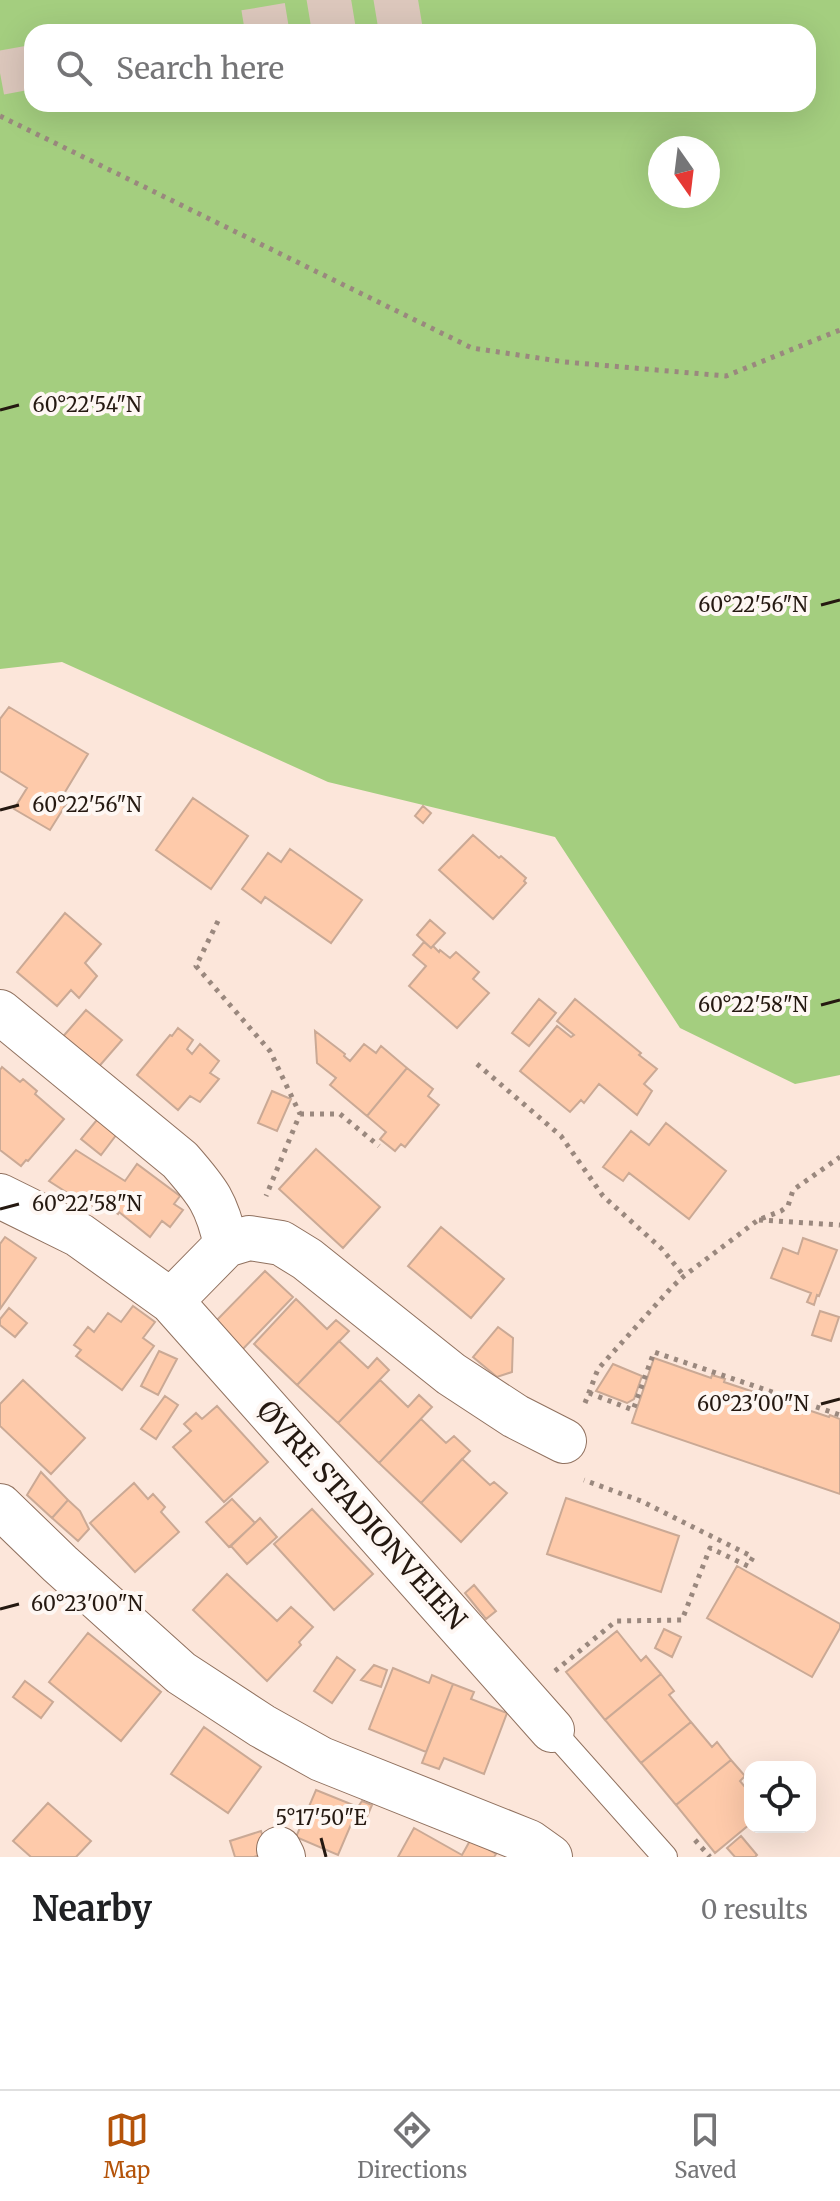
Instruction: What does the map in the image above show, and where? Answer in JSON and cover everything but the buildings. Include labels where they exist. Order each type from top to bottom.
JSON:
[{"type":"street","points":[[0,1012],[180,1160],[205,1188],[237,1242]]},
{"type":"street","name":"ØVRE STADIONVEIEN","points":[[0,1196],[79,1235],[171,1301],[552,1730]]},
{"type":"street","points":[[171,1301],[237,1242],[281,1243],[307,1259],[451,1374],[515,1416],[564,1441]]},
{"type":"street","points":[[0,1506],[181,1673],[262,1726],[321,1759],[529,1842],[550,1857]]},
{"type":"lane","points":[[552,1730],[665,1857]]},
{"type":"path","points":[[0,116],[472,348],[565,362],[726,376],[840,330]]},
{"type":"path","points":[[218,921],[196,966],[270,1051],[300,1114]]},
{"type":"path","points":[[477,1064],[561,1136],[603,1196],[662,1249],[684,1276]]},
{"type":"path","points":[[300,1114],[340,1114],[379,1146]]},
{"type":"path","points":[[237,1242],[300,1114]]},
{"type":"path","points":[[840,1157],[793,1190],[788,1206],[758,1220],[684,1276],[598,1369],[587,1397],[633,1410],[654,1352],[840,1415]]},
{"type":"path","points":[[758,1220],[840,1225]]},
{"type":"path","points":[[556,1670],[616,1621],[682,1620],[710,1548],[748,1566],[753,1557],[641,1501],[586,1481]]},
{"type":"green space","points":[[0,0],[840,0],[840,1075],[795,1084],[680,1028],[555,837],[328,782],[62,662],[0,669]]},
{"type":"tunnel","points":[[293,24],[438,0]]},
{"type":"tunnel","points":[[0,73],[24,68]]}]
